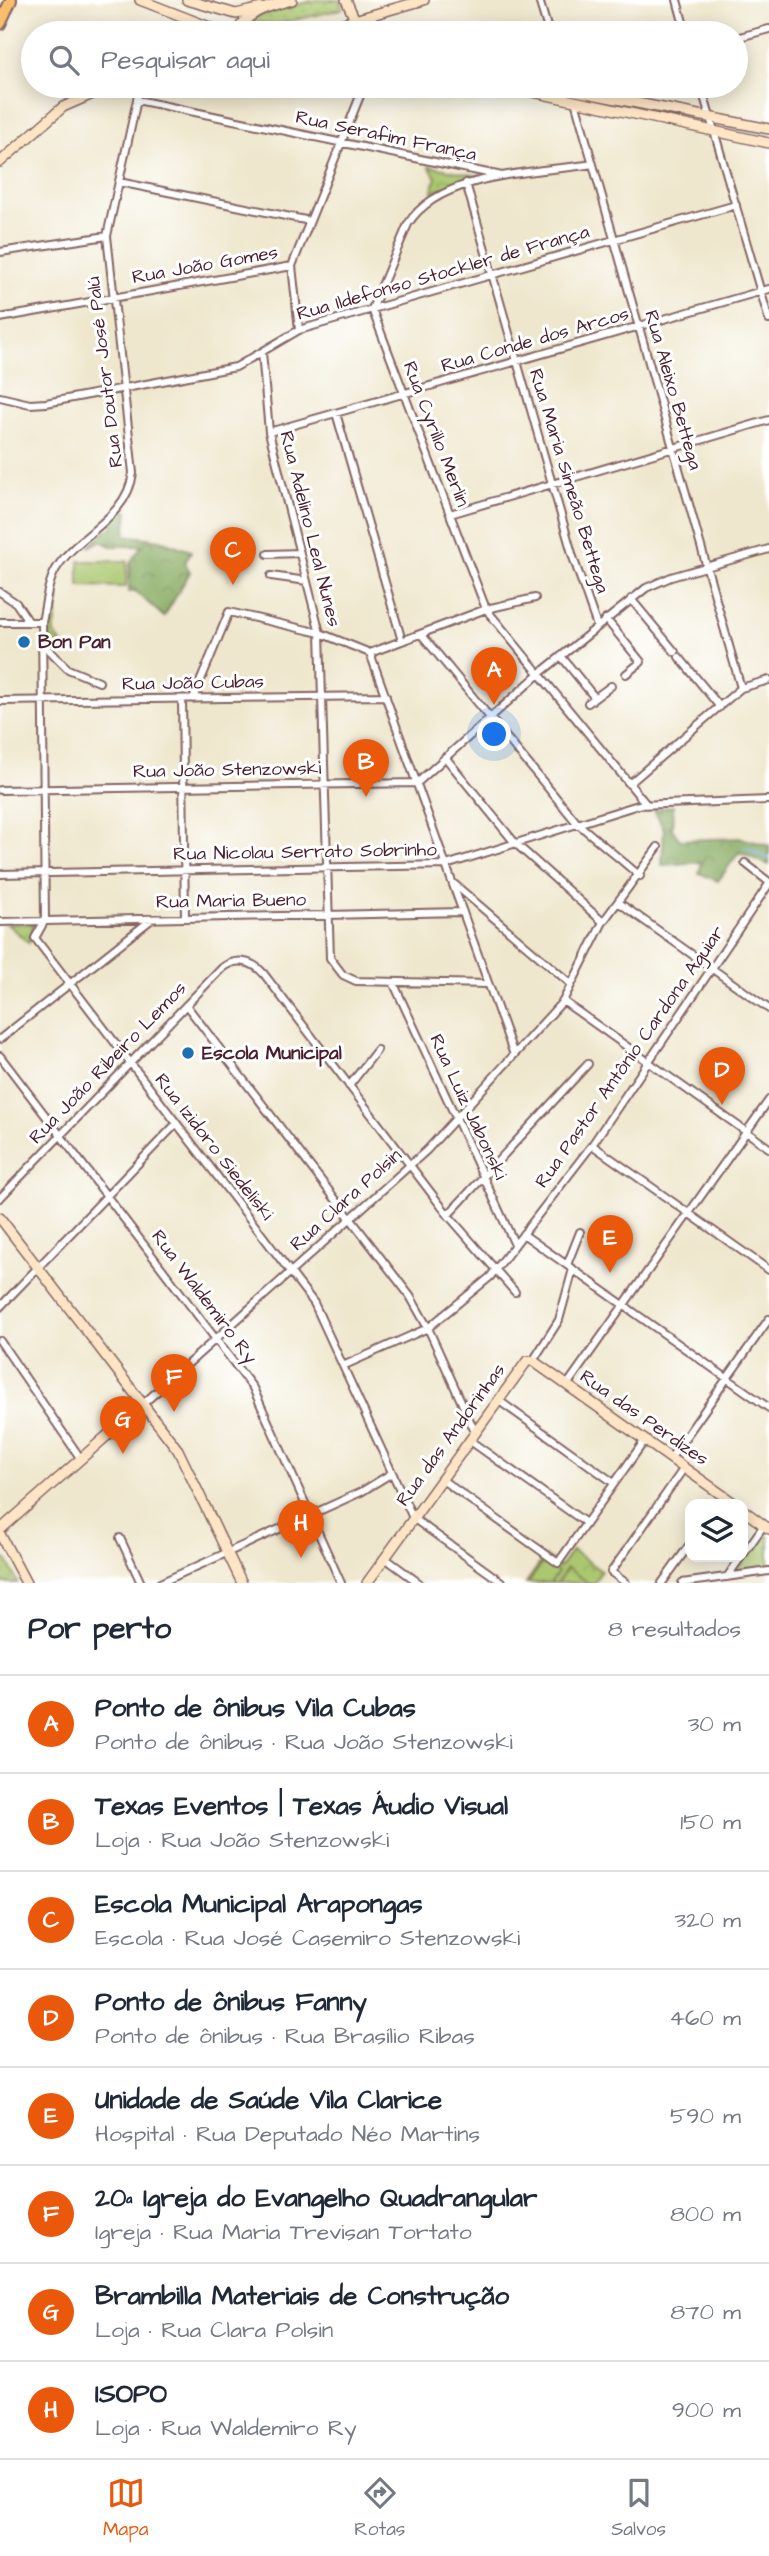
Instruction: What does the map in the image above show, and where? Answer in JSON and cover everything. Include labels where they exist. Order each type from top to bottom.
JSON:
[{"type":"main road","points":[[0,24],[11,0]]},
{"type":"main road","points":[[140,0],[194,21]]},
{"type":"main road","points":[[187,0],[236,14],[263,4],[287,0]]},
{"type":"main road","points":[[346,0],[355,20]]},
{"type":"main road","points":[[351,21],[424,0]]},
{"type":"main road","points":[[243,21],[263,4]]},
{"type":"main road","points":[[0,162],[63,107],[84,98]]},
{"type":"main road","points":[[561,98],[769,143]]},
{"type":"main road","points":[[629,98],[769,129]]},
{"type":"main road","points":[[0,1218],[186,1462],[242,1583]]},
{"type":"main road","name":"Rua das Perdizes","points":[[533,1361],[684,1468],[719,1499]]},
{"type":"main road","name":"Rua das Andorinhas","points":[[367,1583],[524,1363],[533,1361]]},
{"type":"main road","name":"Rua Clara Polsin","points":[[0,1532],[142,1404]]},
{"type":"main road","points":[[748,1514],[766,1527]]},
{"type":"main road","points":[[0,1532],[26,1583]]},
{"type":"street","points":[[539,0],[545,21]]},
{"type":"street","points":[[677,0],[683,21]]},
{"type":"street","points":[[748,35],[769,29]]},
{"type":"street","points":[[299,330],[292,266],[358,98]]},
{"type":"street","points":[[704,98],[769,320]]},
{"type":"street","name":"Rua Serafim França","points":[[137,100],[506,177]]},
{"type":"street","name":"Rua Doutor José Palú","points":[[45,920],[42,622],[55,571],[117,510],[130,490],[132,451],[111,298],[107,236],[137,100]]},
{"type":"street","name":"Rua Aleixo Bettega","points":[[575,101],[741,688]]},
{"type":"street","points":[[372,309],[415,213],[442,192],[466,183],[593,164]]},
{"type":"street","points":[[119,182],[310,221]]},
{"type":"street","name":"Rua Maria Simeão Bettega","points":[[466,183],[552,484],[597,626]]},
{"type":"street","name":"Rua Ildefonso Stockler de França","points":[[0,397],[37,404],[236,367],[299,330],[736,205]]},
{"type":"street","points":[[0,252],[107,236]]},
{"type":"street","name":"Rua João Gomes","points":[[0,318],[292,266]]},
{"type":"street","name":"Rua Conde dos Arcos","points":[[269,432],[769,289]]},
{"type":"street","name":"Rua Cyrillo Merlin","points":[[372,309],[486,609],[646,804]]},
{"type":"street","name":"Rua Adelino Leal Nunes","points":[[262,352],[269,432],[320,633],[329,950],[334,965],[349,979],[393,982]]},
{"type":"street","points":[[336,413],[402,641]]},
{"type":"street","points":[[450,514],[769,421]]},
{"type":"street","points":[[416,783],[539,674],[631,599],[662,580],[769,549]]},
{"type":"street","points":[[268,554],[300,553]]},
{"type":"street","points":[[271,576],[307,581]]},
{"type":"street","points":[[0,592],[16,603],[29,622]]},
{"type":"street","points":[[193,699],[229,612],[320,633],[370,653],[486,609],[535,598]]},
{"type":"street","points":[[631,599],[719,706]]},
{"type":"street","points":[[606,619],[641,662],[626,674]]},
{"type":"street","points":[[0,622],[42,622]]},
{"type":"street","points":[[421,634],[577,823],[640,876]]},
{"type":"street","points":[[42,643],[68,669],[99,682]]},
{"type":"street","points":[[370,653],[514,1055]]},
{"type":"street","points":[[561,656],[595,698]]},
{"type":"street","points":[[629,784],[741,688],[769,680]]},
{"type":"street","points":[[589,703],[611,686]]},
{"type":"street","name":"Rua João Cubas","points":[[0,701],[386,696]]},
{"type":"street","points":[[182,699],[185,917]]},
{"type":"street","points":[[445,757],[515,843],[603,922]]},
{"type":"street","name":"Rua João Stenzowski","points":[[0,790],[416,783]]},
{"type":"street","name":"Rua Nicolau Serrato Sobrinho","points":[[0,874],[446,865],[646,804],[769,800]]},
{"type":"street","name":"Rua Clara Polsin","points":[[142,1404],[411,1166],[456,1118],[563,1001],[603,922],[640,876],[658,848]]},
{"type":"street","points":[[746,863],[769,883]]},
{"type":"street","points":[[452,882],[571,984]]},
{"type":"street","name":"Rua Pastor Antônio Cardona Aguiar","points":[[345,1366],[428,1328],[495,1270],[592,1144],[769,883]]},
{"type":"street","points":[[618,902],[769,1009]]},
{"type":"street","name":"Rua Maria Bueno","points":[[0,922],[463,912]]},
{"type":"street","points":[[0,1039],[153,918]]},
{"type":"street","name":"Rua Izidoro Siedeliski","points":[[45,920],[35,934],[36,943],[319,1310],[413,1518]]},
{"type":"street","name":"Rua João Ribeiro Lemos","points":[[0,1198],[186,1004],[222,968],[233,962],[245,962],[264,974],[349,1086]]},
{"type":"street","points":[[393,982],[488,984]]},
{"type":"street","name":"Rua Luiz Jabonski","points":[[393,982],[515,1245]]},
{"type":"street","points":[[563,1001],[769,1148]]},
{"type":"street","points":[[186,1004],[410,1296],[428,1328],[472,1436],[586,1523]]},
{"type":"street","points":[[377,1051],[349,1086],[448,1215],[515,1292]]},
{"type":"street","name":"Rua Waldemiro Ry","points":[[0,1056],[216,1338],[258,1397],[341,1583]]},
{"type":"street","points":[[448,1215],[588,1064]]},
{"type":"street","points":[[567,1385],[769,1100]]},
{"type":"street","points":[[0,1307],[176,1124]]},
{"type":"street","points":[[592,1144],[769,1270]]},
{"type":"street","name":"Rua das Andorinhas","points":[[533,1361],[559,1320],[580,1232]]},
{"type":"street","points":[[523,1234],[769,1408]]},
{"type":"street","points":[[670,1459],[769,1319]]},
{"type":"street","points":[[0,1341],[81,1458]]},
{"type":"street","points":[[498,1400],[614,1483]]},
{"type":"street","points":[[441,1479],[558,1563],[645,1440]]},
{"type":"street","points":[[625,1583],[611,1572],[684,1468]]},
{"type":"street","points":[[160,1583],[367,1489],[393,1473]]},
{"type":"street","points":[[413,1518],[503,1583]]},
{"type":"street","points":[[748,1549],[766,1527]]},
{"type":"street","points":[[120,1538],[141,1583]]},
{"type":"street","points":[[662,1583],[685,1551]]},
{"type":"street","points":[[385,1558],[419,1583]]},
{"type":"street","points":[[727,1577],[738,1562]]},
{"type":"street","points":[[682,1583],[769,1571]]},
{"type":"green space","points":[[315,0],[340,0],[342,9],[291,21],[249,21],[254,17]]},
{"type":"green space","points":[[429,166],[479,176],[432,192],[436,178]]},
{"type":"green space","points":[[120,511],[128,511],[125,535],[160,540],[191,551],[185,563],[190,572],[164,617],[135,591],[129,592],[130,563],[142,546],[111,546],[100,541],[89,547],[106,530],[112,528],[114,518]]},
{"type":"green space","points":[[79,561],[127,561],[126,587],[79,586]]},
{"type":"green space","points":[[54,597],[59,599],[54,633],[64,647],[61,650],[49,636]]},
{"type":"green space","points":[[673,806],[672,829],[680,840],[741,838],[769,846],[769,865],[739,852],[718,881],[699,873],[702,862],[662,865],[664,829],[654,810]]},
{"type":"green space","points":[[34,923],[29,943],[7,924]]},
{"type":"green space","points":[[763,1533],[769,1537],[769,1568],[735,1572],[742,1562],[748,1562],[748,1554]]},
{"type":"green space","points":[[572,1550],[601,1571],[594,1583],[526,1583],[545,1556],[560,1567]]},
{"type":"green space","points":[[6,1559],[18,1583],[0,1583],[0,1561]]},
{"type":"green space","points":[[544,1561],[558,1572],[550,1583],[528,1583]]},
{"type":"green space","points":[[567,1568],[589,1583],[557,1583]]},
{"type":"waterway","points":[[666,114],[699,121]]},
{"type":"waterway","points":[[725,127],[769,136]]},
{"type":"waterway","points":[[745,847],[769,858]]},
{"type":"place","name":"Escola Municipal Arapongas","points":[[233,585]]},
{"type":"place","name":"Bon Pan","points":[[24,642]]},
{"type":"place","name":"Ponto de ônibus Vila Cubas","points":[[494,705]]},
{"type":"place","name":"Texas Eventos | Texas Áudio Visual","points":[[366,797]]},
{"type":"place","name":"Escola Municipal","points":[[188,1053]]},
{"type":"place","name":"Ponto de ônibus Fanny","points":[[722,1105]]},
{"type":"place","name":"Unidade de Saúde Vila Clarice","points":[[610,1273]]},
{"type":"place","name":"20ª Igreja do Evangelho Quadrangular","points":[[174,1412]]},
{"type":"place","name":"Brambilla Materiais de Construção","points":[[123,1454]]},
{"type":"place","name":"ISOPO","points":[[301,1558]]}]
